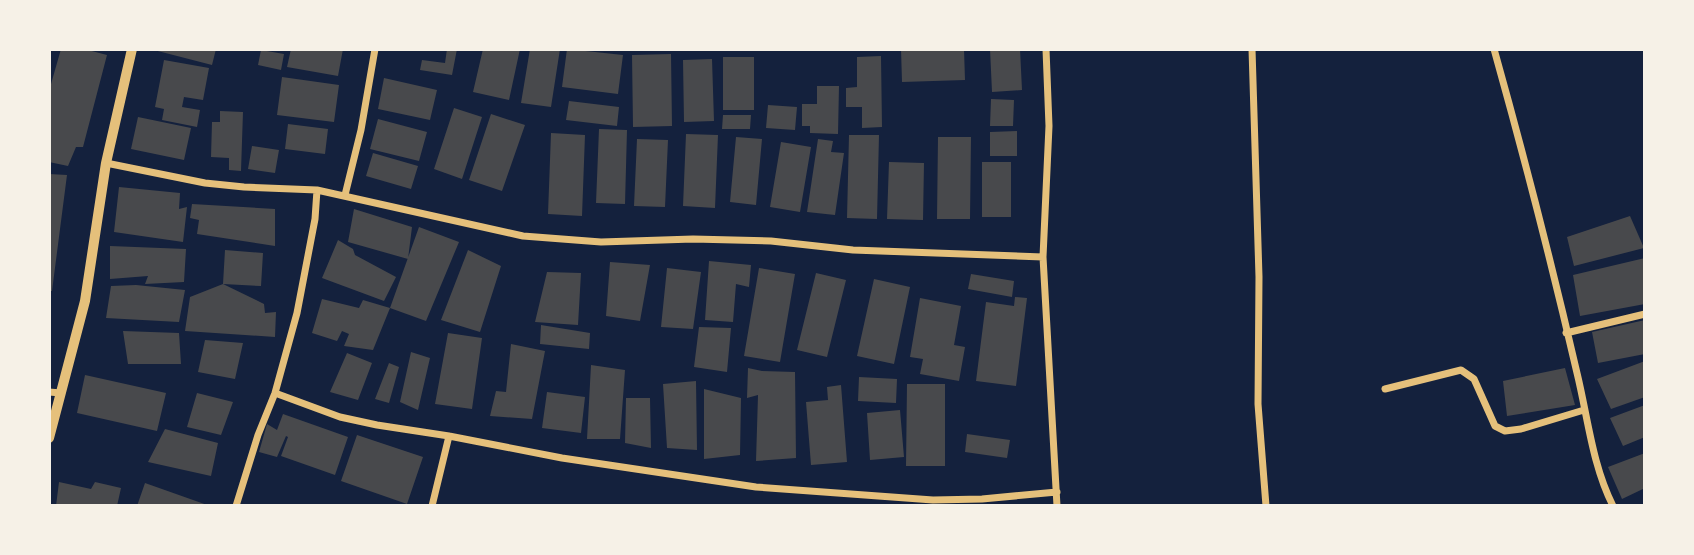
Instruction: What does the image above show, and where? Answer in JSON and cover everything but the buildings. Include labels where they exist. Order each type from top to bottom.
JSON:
[{"type":"street","points":[[49,438],[55,392],[85,301],[106,163],[132,49]]},
{"type":"street","points":[[345,195],[361,130],[374,49]]},
{"type":"street","points":[[1046,49],[1049,126],[1043,257],[1057,506]]},
{"type":"street","points":[[1252,49],[1259,277],[1258,404],[1266,506]]},
{"type":"street","points":[[1494,49],[1527,165],[1595,459],[1605,490],[1614,506]]},
{"type":"street","points":[[106,163],[205,183],[317,190],[523,236],[601,242],[693,239],[771,241],[889,252],[1043,257]]},
{"type":"street","points":[[236,506],[258,435],[275,393],[296,313],[315,219],[317,190]]},
{"type":"street","points":[[1566,333],[1645,314]]},
{"type":"street","points":[[1385,389],[1461,370],[1474,379],[1495,426],[1505,431],[1521,429],[1584,410]]},
{"type":"street","points":[[275,393],[340,417],[562,458],[756,487],[933,500],[982,499],[1057,492]]},
{"type":"street","points":[[432,506],[449,436]]}]
